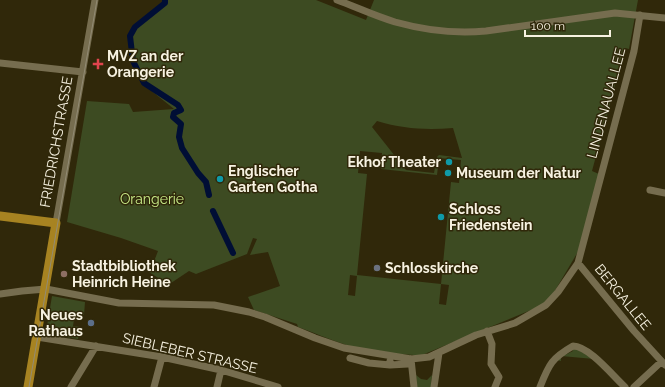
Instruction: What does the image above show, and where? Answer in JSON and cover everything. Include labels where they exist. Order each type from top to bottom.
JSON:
[{"type":"main road","points":[[0,216],[56,223]]},
{"type":"main road","name":"FRIEDRICHSTRASSE","points":[[28,387],[56,223]]},
{"type":"street","name":"FRIEDRICHSTRASSE","points":[[56,223],[96,0]]},
{"type":"street","points":[[337,0],[403,24],[436,30],[475,32],[615,14],[665,18]]},
{"type":"street","name":"LINDENAUALLEE","points":[[412,363],[439,353],[471,337],[515,323],[546,306],[558,292],[578,263],[634,51],[640,15]]},
{"type":"street","points":[[0,62],[83,72]]},
{"type":"street","points":[[650,190],[665,193]]},
{"type":"street","name":"BERGALLEE","points":[[578,263],[663,363]]},
{"type":"street","points":[[0,294],[45,290],[119,303],[214,305],[249,312],[344,348],[391,356],[412,363]]},
{"type":"street","points":[[487,331],[492,344],[491,364],[499,377],[495,387]]},
{"type":"street","name":"SIEBLEBER STRASSE","points":[[37,337],[162,357],[221,370],[278,387]]},
{"type":"street","points":[[71,387],[96,346]]},
{"type":"street","points":[[540,387],[554,358],[573,346],[582,347],[591,354],[625,387]]},
{"type":"street","points":[[434,387],[439,353]]},
{"type":"street","points":[[390,365],[391,356]]},
{"type":"street","points":[[154,387],[162,357]]},
{"type":"street","points":[[350,358],[369,363],[390,365],[412,363]]},
{"type":"street","points":[[412,363],[414,387]]},
{"type":"street","points":[[634,387],[663,363]]},
{"type":"street","points":[[217,387],[221,370]]},
{"type":"green space","name":"Englischer Garten Gotha","points":[[162,0],[316,0],[366,20],[374,0],[638,0],[629,49],[625,48],[592,171],[599,174],[579,250],[553,294],[545,303],[536,308],[422,355],[373,351],[342,344],[298,327],[297,324],[254,310],[248,297],[280,286],[268,252],[250,255],[257,239],[253,238],[247,254],[196,274],[189,271],[168,285],[165,283],[163,285],[157,279],[158,278],[143,268],[145,262],[153,264],[158,251],[67,222],[87,101],[129,104],[133,112],[174,109],[143,84],[132,62],[129,36],[134,26],[162,3]],"holes":[[[377,121],[396,126],[415,128],[453,128],[462,158],[439,155],[437,157],[434,173],[406,170],[372,127]],[[360,151],[382,153],[381,169],[437,175],[439,158],[461,160],[459,183],[451,182],[441,284],[357,275],[367,174],[358,173]],[[350,275],[357,276],[355,296],[348,295]],[[441,284],[449,285],[446,305],[439,304]]]},
{"type":"green space","points":[[52,296],[85,302],[84,315],[75,313],[73,326],[81,327],[78,339],[48,334],[46,332]]},
{"type":"green space","points":[[575,347],[583,353],[584,351],[594,359],[561,356],[561,361],[556,360],[563,354],[565,355],[573,351],[572,349]]},
{"type":"green space","points":[[416,375],[421,379],[427,380],[432,375],[431,387],[417,387]]},
{"type":"waterway","points":[[165,0],[165,3],[135,27],[130,36],[133,61],[144,83],[178,105],[181,110],[174,113],[173,117],[181,124],[179,137],[182,148],[198,173],[206,182],[209,195]]},
{"type":"waterway","points":[[213,211],[233,253]]},
{"type":"tram line","points":[[29,387],[97,0]]},
{"type":"place","name":"MVZ an der Orangerie","points":[[98,64]]},
{"type":"place","name":"Ekhof Theater","points":[[449,162]]},
{"type":"place","name":"Museum der Natur","points":[[448,173]]},
{"type":"place","name":"Englischer Garten Gotha","points":[[220,179]]},
{"type":"place","name":"Schloss Friedenstein","points":[[441,217]]},
{"type":"place","name":"Schlosskirche","points":[[377,268]]},
{"type":"place","name":"Stadtbibliothek Heinrich Heine","points":[[64,274]]},
{"type":"place","name":"Neues Rathaus","points":[[91,323]]},
{"type":"park label","name":"Orangerie","points":[[152,199]]}]
